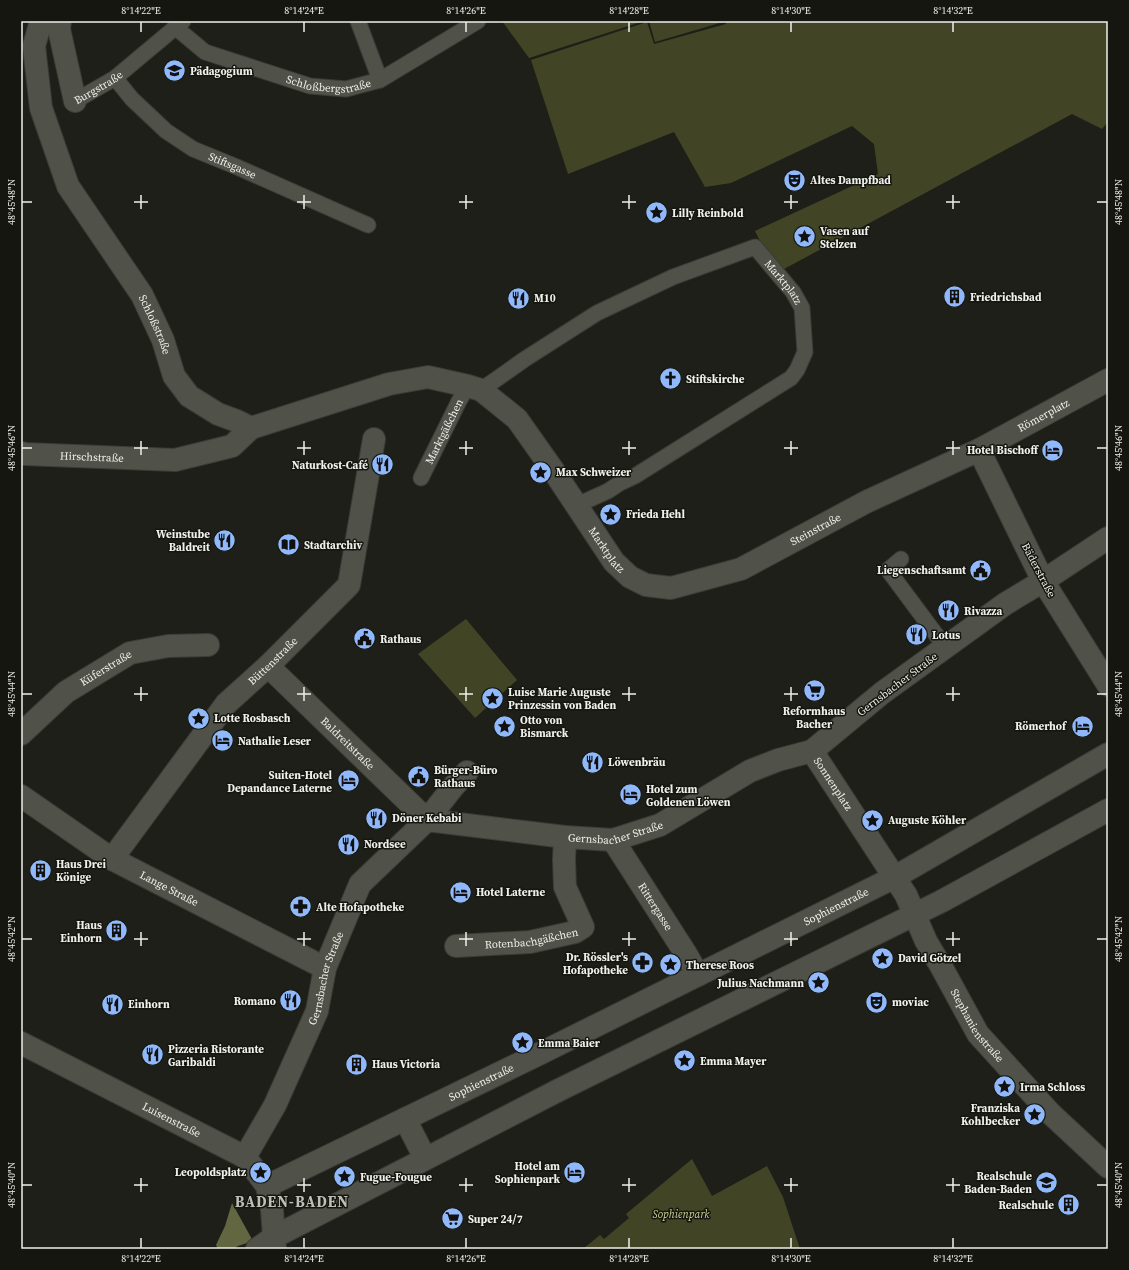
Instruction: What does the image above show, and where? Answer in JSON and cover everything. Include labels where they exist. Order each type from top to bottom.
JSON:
[{"type":"street","name":"Schloßstraße","points":[[41,21],[34,46],[41,108],[68,186],[142,295],[163,340],[174,376],[189,396],[218,414],[244,425]]},
{"type":"street","name":"Burgstraße","points":[[60,21],[59,29],[75,101]]},
{"type":"street","name":"Marktplatz","points":[[244,425],[389,384],[428,377],[474,388],[517,419],[614,562],[630,577],[646,585]]},
{"type":"street","name":"Römerplatz","points":[[979,450],[1108,380]]},
{"type":"street","name":"Hirschstraße","points":[[21,453],[175,460],[232,446],[244,425]]},
{"type":"street","name":"Büttenstraße","points":[[112,859],[226,704],[268,666],[349,585],[374,439]]},
{"type":"street","name":"Bäderstraße","points":[[979,450],[1043,581],[1108,685]]},
{"type":"street","name":"Steinstraße","points":[[646,585],[671,588],[741,569],[866,502],[979,450]]},
{"type":"street","name":"Gernsbacher Straße","points":[[245,1157],[274,1105],[317,1011],[325,968],[360,884],[427,820],[565,837],[613,840],[660,825],[750,771],[778,760],[812,751],[882,693],[946,648],[1004,604],[1043,581],[1108,538]]},
{"type":"street","name":"Küferstraße","points":[[21,734],[66,692],[130,653],[168,646],[208,645]]},
{"type":"street","name":"Baldreitstraße","points":[[268,666],[427,820]]},
{"type":"street","name":"Sonnenplatz","points":[[812,751],[895,877]]},
{"type":"street","name":"Sophienstraße","points":[[267,1186],[406,1119],[895,877],[1108,754]]},
{"type":"street","points":[[427,820],[453,787],[468,772]]},
{"type":"street","name":"Lange Straße","points":[[21,796],[112,859],[325,968]]},
{"type":"street","points":[[269,1245],[425,1158],[957,893],[1108,810]]},
{"type":"street","name":"Rotenbachgäßchen","points":[[456,946],[530,942],[575,932],[583,927],[565,887],[565,837]]},
{"type":"street","name":"Rittergasse","points":[[613,840],[698,975]]},
{"type":"street","name":"Stephanienstraße","points":[[895,877],[906,895],[926,941],[978,1034],[1050,1113],[1108,1167]]},
{"type":"street","name":"Luisenstraße","points":[[21,1042],[245,1157],[267,1186],[272,1210],[269,1245]]},
{"type":"street","points":[[406,1119],[425,1158]]},
{"type":"lane","points":[[358,21],[380,80]]},
{"type":"lane","name":"Schloßbergstraße","points":[[179,24],[205,52],[310,86],[346,89],[380,80],[478,21]]},
{"type":"lane","name":"Burgstraße","points":[[75,101],[116,78],[179,24]]},
{"type":"lane","name":"Stiftsgasse","points":[[116,78],[132,99],[166,131],[193,149],[368,225]]},
{"type":"lane","name":"Marktplatz","points":[[474,388],[525,359],[597,313],[673,277],[755,247],[793,292],[802,308],[804,352],[797,370],[791,378],[635,476],[608,491],[576,505]]},
{"type":"lane","name":"Marktgäßchen","points":[[421,478],[459,400],[474,388]]},
{"type":"lane","points":[[901,559],[888,570],[946,648]]},
{"type":"green space","points":[[502,21],[644,21],[529,58]]},
{"type":"green space","points":[[649,21],[722,21],[723,22],[655,42]]},
{"type":"green space","points":[[725,21],[1108,21],[1108,122],[1102,129],[1072,114],[784,269],[762,245],[755,231],[878,174],[874,144],[852,126],[731,183],[705,187],[674,132],[568,174],[531,60],[647,22],[654,44],[726,24]]},
{"type":"green space","points":[[466,619],[517,680],[475,718],[418,654]]},
{"type":"green space","name":"Sophienpark","points":[[692,1159],[712,1196],[767,1166],[783,1197],[800,1249],[583,1249],[600,1235],[604,1239],[629,1218],[626,1214]]},
{"type":"shaded area","points":[[232,1203],[253,1241],[233,1249],[218,1249],[216,1245],[225,1226]]},
{"type":"place","name":"Pädagogium","points":[[174,71]]},
{"type":"place","name":"Altes Dampfbad","points":[[795,180]]},
{"type":"place","name":"Lilly Reinbold","points":[[657,213]]},
{"type":"place","name":"Vasen auf Stelzen","points":[[805,237]]},
{"type":"place","name":"Friedrichsbad","points":[[954,297]]},
{"type":"place","name":"M10","points":[[519,298]]},
{"type":"place","name":"Stiftskirche","points":[[671,379]]},
{"type":"place","name":"Hotel Bischoff","points":[[1053,450]]},
{"type":"place","name":"Naturkost-Café","points":[[383,465]]},
{"type":"place","name":"Max Schweizer","points":[[541,472]]},
{"type":"place","name":"Frieda Hehl","points":[[610,514]]},
{"type":"place","name":"Weinstube Baldreit","points":[[225,540]]},
{"type":"place","name":"Stadtarchiv","points":[[289,545]]},
{"type":"place","name":"Liegenschaftsamt","points":[[981,570]]},
{"type":"place","name":"Rivazza","points":[[948,611]]},
{"type":"place","name":"Lotus","points":[[917,635]]},
{"type":"place","name":"Rathaus","points":[[365,639]]},
{"type":"place","name":"Reformhaus Bacher","points":[[814,691]]},
{"type":"place","name":"Luise Marie Auguste Prinzessin von Baden","points":[[492,698]]},
{"type":"place","name":"Lotte Rosbasch","points":[[198,718]]},
{"type":"place","name":"Otto von Bismarck","points":[[505,726]]},
{"type":"place","name":"Römerhof","points":[[1082,726]]},
{"type":"place","name":"Nathalie Leser","points":[[223,741]]},
{"type":"place","name":"Löwenbräu","points":[[593,762]]},
{"type":"place","name":"Bürger-Büro Rathaus","points":[[419,776]]},
{"type":"place","name":"Suiten-Hotel Depandance Laterne","points":[[348,781]]},
{"type":"place","name":"Hotel zum Goldenen Löwen","points":[[630,795]]},
{"type":"place","name":"Döner Kebabi","points":[[377,818]]},
{"type":"place","name":"Auguste Köhler","points":[[873,820]]},
{"type":"place","name":"Nordsee","points":[[348,844]]},
{"type":"place","name":"Haus Drei Könige","points":[[40,870]]},
{"type":"place","name":"Hotel Laterne","points":[[461,892]]},
{"type":"place","name":"Alte Hofapotheke","points":[[301,907]]},
{"type":"place","name":"Haus Einhorn","points":[[117,931]]},
{"type":"place","name":"David Götzel","points":[[882,958]]},
{"type":"place","name":"Dr. Rössler's Hofapotheke","points":[[643,963]]},
{"type":"place","name":"Therese Roos","points":[[671,965]]},
{"type":"place","name":"Julius Nachmann","points":[[819,983]]},
{"type":"place","name":"Romano","points":[[291,1001]]},
{"type":"place","name":"moviac","points":[[876,1002]]},
{"type":"place","name":"Einhorn","points":[[112,1004]]},
{"type":"place","name":"Emma Baier","points":[[522,1043]]},
{"type":"place","name":"Pizzeria Ristorante Garibaldi","points":[[152,1055]]},
{"type":"place","name":"Emma Mayer","points":[[685,1061]]},
{"type":"place","name":"Haus Victoria","points":[[356,1064]]},
{"type":"place","name":"Irma Schloss","points":[[1005,1087]]},
{"type":"place","name":"Franziska Kohlbecker","points":[[1035,1114]]},
{"type":"place","name":"Leopoldsplatz","points":[[261,1172]]},
{"type":"place","name":"Hotel am Sophienpark","points":[[575,1172]]},
{"type":"place","name":"Fugue-Fougue","points":[[344,1177]]},
{"type":"place","name":"Realschule Baden-Baden","points":[[1047,1182]]},
{"type":"place","name":"Realschule","points":[[1069,1205]]},
{"type":"place","name":"Super 24/7","points":[[452,1219]]},
{"type":"district","name":"BADEN-BADEN","points":[[292,1202]]}]
